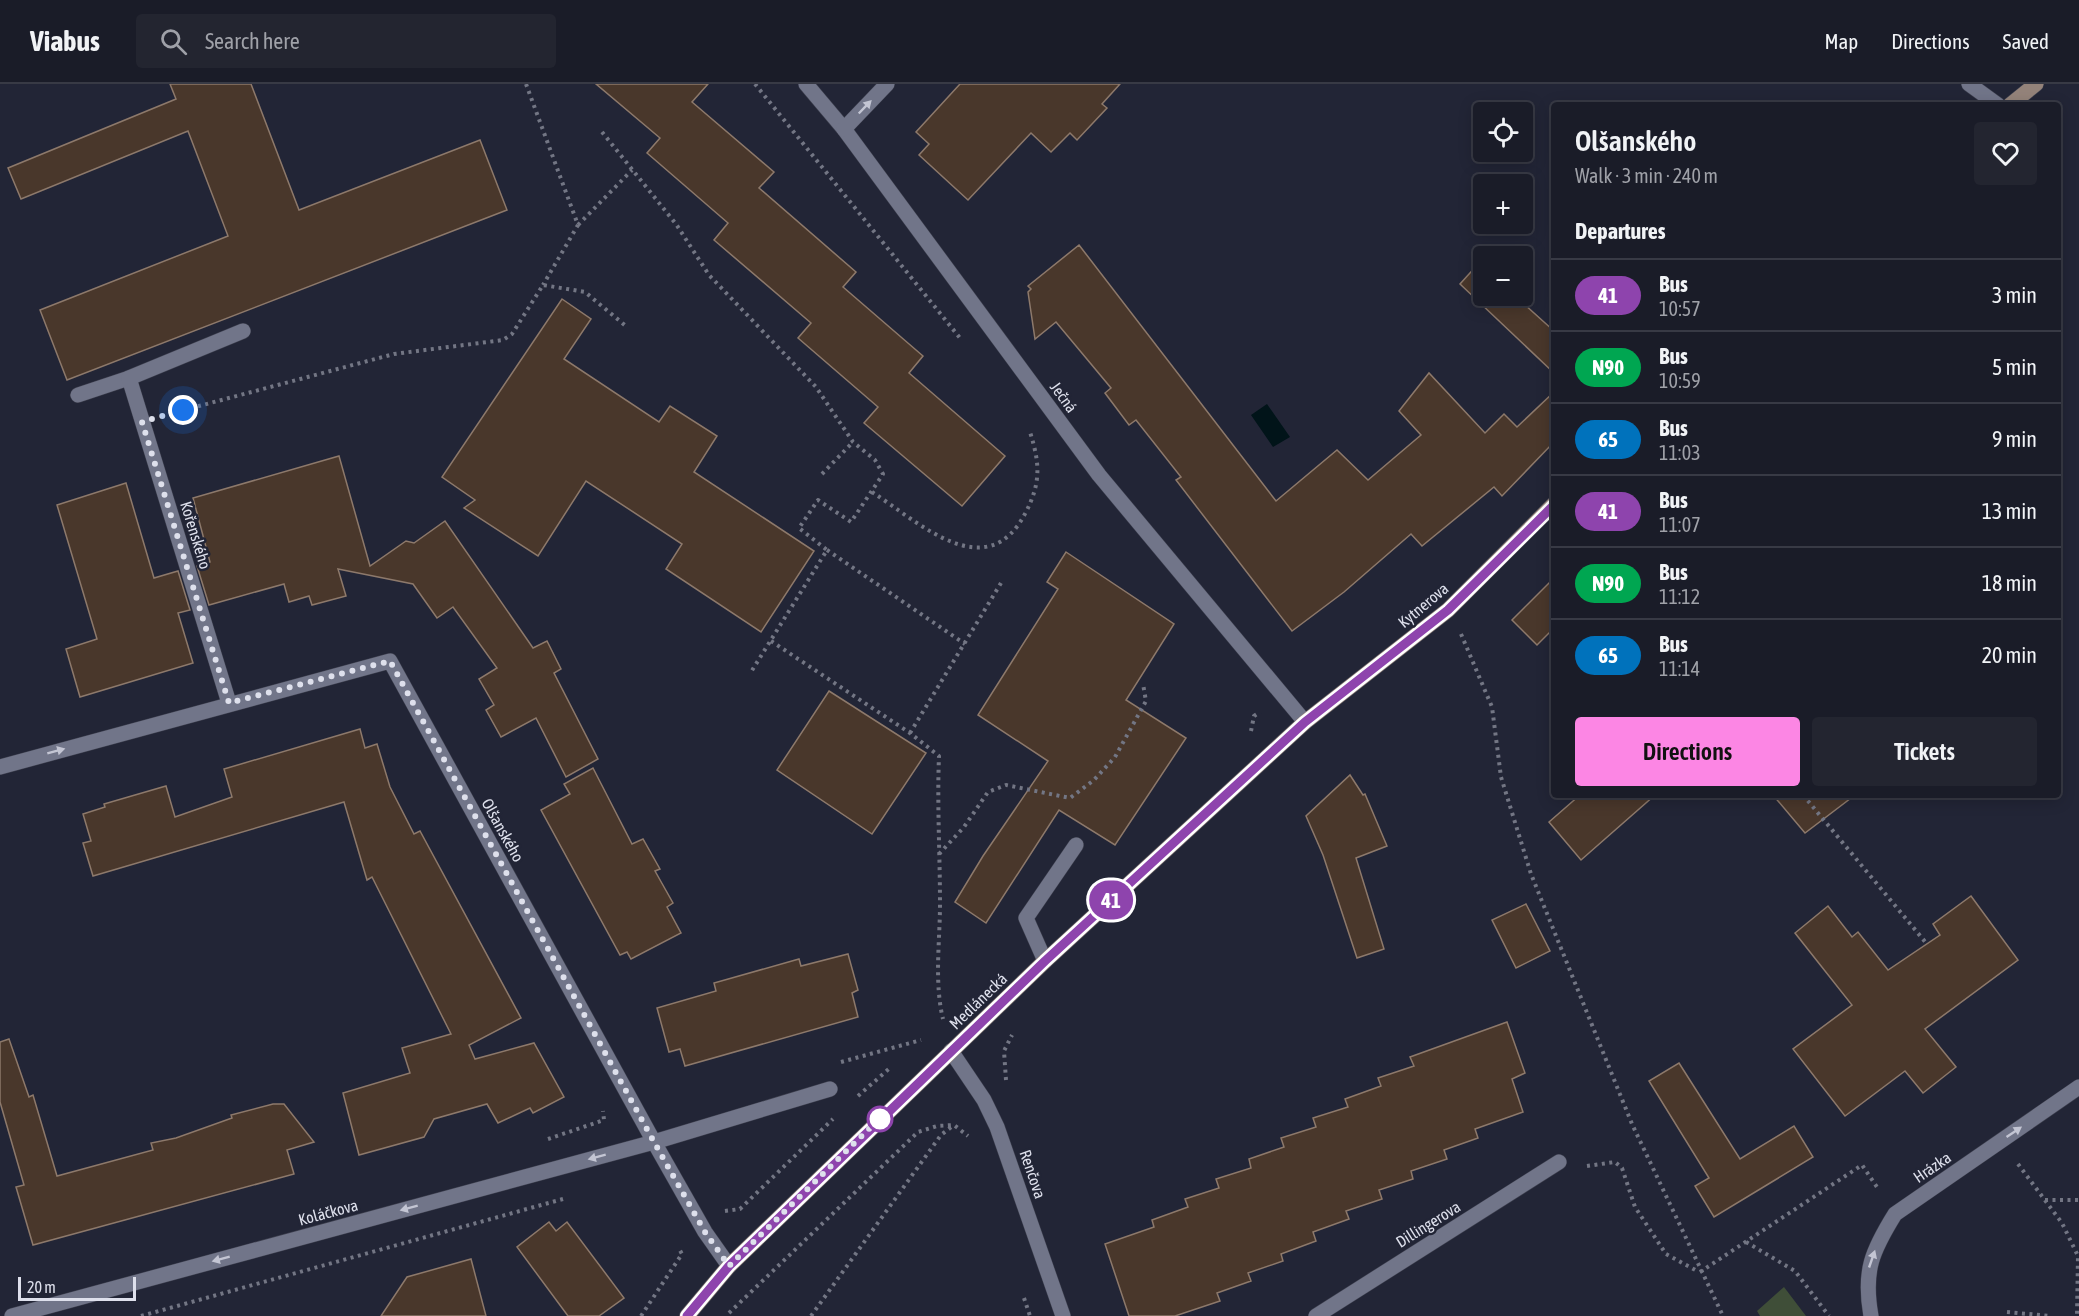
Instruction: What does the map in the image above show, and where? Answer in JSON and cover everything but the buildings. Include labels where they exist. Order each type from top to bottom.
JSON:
[{"type":"street","name":"Ječná","points":[[806,84],[844,129],[1099,475],[1305,722]]},
{"type":"street","points":[[844,129],[887,84]]},
{"type":"street","points":[[1969,84],[1994,102]]},
{"type":"street","points":[[2014,102],[2036,84]]},
{"type":"street","points":[[78,395],[129,378],[243,331]]},
{"type":"street","name":"Kořenského","points":[[129,378],[229,703]]},
{"type":"street","name":"Kytnerova","points":[[1305,722],[1448,610],[1551,507]]},
{"type":"street","name":"Olšanského","points":[[229,703],[390,661],[654,1142]]},
{"type":"street","points":[[0,767],[229,703]]},
{"type":"street","name":"Medlánecká","points":[[687,1316],[729,1266],[951,1051],[1045,961],[1305,722]]},
{"type":"street","points":[[1045,961],[1026,918],[1076,845]]},
{"type":"street","name":"Renčova","points":[[951,1051],[984,1100],[997,1127],[1063,1316]]},
{"type":"street","name":"Hrázka","points":[[1872,1316],[1867,1295],[1868,1266],[1877,1244],[1895,1214],[2079,1087]]},
{"type":"street","name":"Koláčkova","points":[[12,1316],[654,1142],[830,1089]]},
{"type":"street","points":[[654,1142],[705,1232],[729,1266]]},
{"type":"street","name":"Dillingerova","points":[[1316,1316],[1559,1162]]},
{"type":"path","points":[[526,84],[578,225]]},
{"type":"path","points":[[755,84],[965,345]]},
{"type":"path","points":[[602,132],[676,224],[709,275],[816,387],[853,442],[875,460],[883,474],[851,522],[818,500],[799,528],[827,550],[965,644]]},
{"type":"path","points":[[142,422],[394,354],[503,340],[513,334],[578,225],[632,170]]},
{"type":"path","points":[[543,285],[585,292],[627,327]]},
{"type":"path","points":[[872,492],[946,541],[978,550],[1002,542],[1018,527],[1035,494],[1040,461],[1027,422]]},
{"type":"path","points":[[822,474],[853,442]]},
{"type":"path","points":[[751,672],[827,550]]},
{"type":"path","points":[[910,733],[1001,583]]},
{"type":"path","points":[[1448,610],[1469,650],[1492,708],[1502,777],[1531,874],[1632,1124],[1700,1272],[1723,1316]]},
{"type":"path","points":[[771,641],[910,733],[939,756],[939,971],[944,1022]]},
{"type":"path","points":[[938,855],[964,827],[988,792],[1006,785],[1070,798],[1094,780],[1115,758],[1146,701],[1143,684]]},
{"type":"path","points":[[1805,798],[1927,944]]},
{"type":"path","points":[[835,1064],[926,1038]]},
{"type":"path","points":[[539,1142],[604,1120],[603,1104]]},
{"type":"path","points":[[811,1316],[941,1135],[954,1125]]},
{"type":"path","points":[[727,1316],[918,1132],[937,1126],[954,1125],[965,1132],[974,1144]]},
{"type":"path","points":[[2002,1140],[2062,1223],[2078,1256],[2077,1316]]},
{"type":"path","points":[[1559,1162],[1588,1167],[1615,1162],[1622,1168],[1635,1207],[1666,1254],[1700,1272]]},
{"type":"path","points":[[1700,1272],[1862,1165],[1885,1199]]},
{"type":"path","points":[[141,1316],[573,1196]]},
{"type":"path","points":[[2045,1200],[2079,1200]]},
{"type":"path","points":[[1746,1242],[1795,1271],[1829,1316]]},
{"type":"path","points":[[641,1316],[682,1254],[677,1245]]},
{"type":"path","points":[[1023,1294],[1030,1316]]},
{"type":"path","points":[[2007,1312],[2050,1316]]},
{"type":"green space","points":[[1784,1287],[1806,1316],[1760,1316],[1757,1311]]},
{"type":"shaded area","points":[[1267,404],[1290,437],[1273,447],[1251,415]]},
{"type":"bus line","name":"41","points":[[687,1316],[729,1266],[1045,961],[1305,722],[1448,610],[1551,508]]},
{"type":"route","points":[[183,410],[142,422],[229,703],[390,661],[654,1142],[705,1232],[729,1266],[882,1116],[880,1119]]}]
